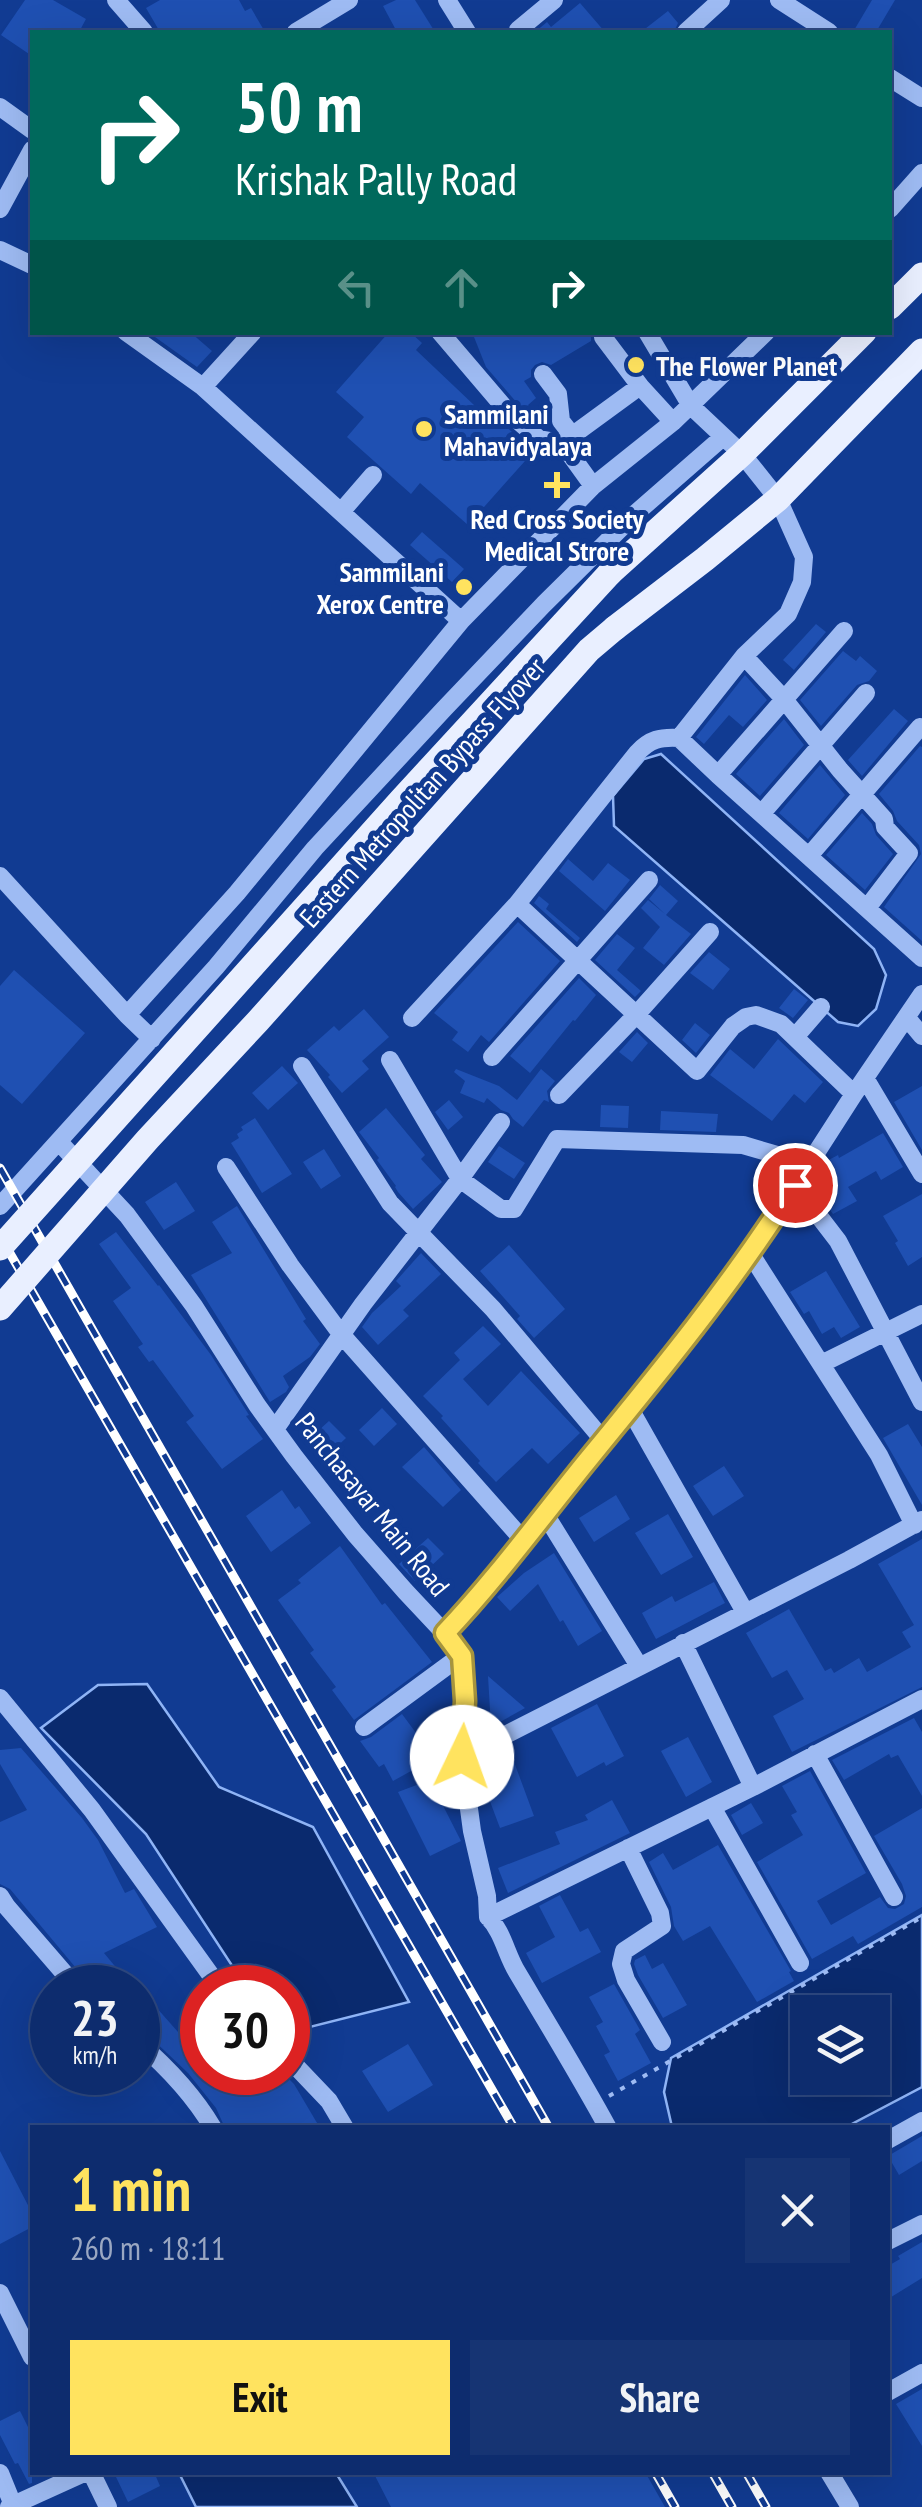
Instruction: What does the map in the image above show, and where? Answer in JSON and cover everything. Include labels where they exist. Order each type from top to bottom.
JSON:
[{"type":"main road","points":[[892,304],[918,284]]},
{"type":"main road","name":"Eastern Metropolitan Bypass Flyover","points":[[0,1248],[610,573],[732,446],[861,335]]},
{"type":"main road","name":"Eastern Metropolitan Bypass Flyover","points":[[0,1308],[589,650],[778,499],[922,351]]},
{"type":"street","points":[[116,0],[142,30]]},
{"type":"street","points":[[299,30],[349,0]]},
{"type":"street","points":[[448,0],[466,30]]},
{"type":"street","points":[[518,30],[554,0]]},
{"type":"street","points":[[688,30],[722,0]]},
{"type":"street","points":[[780,0],[818,30]]},
{"type":"street","points":[[892,79],[922,98]]},
{"type":"street","points":[[0,107],[30,128]]},
{"type":"street","points":[[0,209],[30,154]]},
{"type":"street","points":[[892,207],[922,174]]},
{"type":"street","points":[[0,250],[30,264]]},
{"type":"street","points":[[134,335],[203,386],[461,621]]},
{"type":"street","points":[[203,386],[250,335]]},
{"type":"street","points":[[443,335],[510,413],[539,439],[567,439],[640,386]]},
{"type":"street","points":[[649,335],[691,406],[778,499],[804,557],[802,582],[788,614],[744,656],[679,738]]},
{"type":"street","points":[[126,1016],[236,893],[461,621],[592,486],[673,422],[763,335]]},
{"type":"street","points":[[603,337],[673,422]]},
{"type":"street","points":[[543,374],[558,394],[560,421],[592,486]]},
{"type":"street","points":[[0,1206],[152,1039],[315,848],[544,604],[636,513],[732,446]]},
{"type":"street","points":[[341,512],[373,475]]},
{"type":"street","points":[[718,775],[844,631]]},
{"type":"street","points":[[744,656],[784,698],[910,853],[867,908]]},
{"type":"street","points":[[762,813],[866,693]]},
{"type":"street","points":[[810,856],[920,727]]},
{"type":"street","points":[[412,1018],[516,904],[646,742],[664,737],[679,738],[922,958]]},
{"type":"street","points":[[0,876],[126,1016],[152,1039]]},
{"type":"street","points":[[492,1057],[649,880]]},
{"type":"street","points":[[516,904],[698,1071],[733,1026],[746,1016],[767,1017],[781,1024],[854,1094]]},
{"type":"street","points":[[560,1095],[710,932]]},
{"type":"street","points":[[445,1633],[484,1592],[678,1350],[750,1253],[922,994]]},
{"type":"street","points":[[795,1037],[821,1007]]},
{"type":"street","points":[[908,1018],[922,1036]]},
{"type":"street","points":[[390,1060],[460,1179],[501,1210],[514,1209],[557,1139],[743,1144],[808,1164]]},
{"type":"street","points":[[302,1066],[390,1203],[493,1309],[604,1441]]},
{"type":"street","points":[[866,1078],[922,1174]]},
{"type":"street","points":[[275,1429],[341,1334],[501,1122]]},
{"type":"street","name":"Panchasayar Main Road","points":[[59,1142],[127,1215],[194,1306],[275,1429],[355,1534],[462,1656]]},
{"type":"street","points":[[226,1167],[341,1334],[524,1541]]},
{"type":"street","points":[[795,1185],[838,1241],[922,1402]]},
{"type":"street","points":[[462,1757],[918,1523],[750,1253]]},
{"type":"street","points":[[821,1364],[922,1314]]},
{"type":"street","points":[[630,1409],[745,1612]]},
{"type":"street","points":[[545,1514],[639,1666]]},
{"type":"street","points":[[683,1643],[753,1787]]},
{"type":"street","points":[[364,1727],[462,1656]]},
{"type":"street","points":[[462,1656],[462,1757],[488,1916],[496,1924],[514,1967],[606,2125]]},
{"type":"street","points":[[0,1698],[92,1810],[203,1965]]},
{"type":"street","points":[[488,1916],[712,1808],[922,1699]]},
{"type":"street","points":[[816,1754],[894,1897]]},
{"type":"street","points":[[712,1808],[800,1963]]},
{"type":"street","points":[[628,1848],[660,1912],[662,1926],[624,1950],[620,1964],[662,2042]]},
{"type":"street","points":[[0,1896],[57,1965]]},
{"type":"street","points":[[160,2061],[212,2125]]},
{"type":"street","points":[[310,2081],[329,2101],[343,2125]]},
{"type":"street","points":[[890,2139],[922,2120]]},
{"type":"street","points":[[890,2240],[922,2224]]},
{"type":"street","points":[[0,2293],[30,2353]]},
{"type":"street","points":[[890,2391],[922,2373]]},
{"type":"street","points":[[0,2473],[11,2506],[81,2475]]},
{"type":"street","points":[[90,2475],[108,2507]]},
{"type":"street","points":[[831,2475],[850,2507]]},
{"type":"path","points":[[595,2104],[922,1917]]},
{"type":"water","points":[[661,754],[874,949],[886,975],[876,1009],[858,1026],[838,1022],[614,826],[613,796],[644,759]]},
{"type":"water","points":[[147,1684],[219,1787],[313,1827],[409,2002],[310,2027],[310,1965],[232,1965],[146,1834],[41,1728],[98,1685]]},
{"type":"water","points":[[922,1915],[922,2087],[850,2125],[672,2125],[664,2092],[671,2058]]},
{"type":"water","points":[[180,2475],[337,2475],[357,2507],[196,2507]]},
{"type":"building","points":[[25,0],[53,0],[86,19],[80,30],[30,30],[30,55],[1,35]]},
{"type":"building","points":[[160,0],[239,0],[245,11],[251,8],[264,30],[159,30],[146,8]]},
{"type":"building","points":[[396,0],[415,0],[434,30],[396,30],[383,6]]},
{"type":"building","points":[[872,0],[895,0],[877,30],[854,30]]},
{"type":"building","points":[[580,3],[603,30],[537,30],[547,22],[551,27]]},
{"type":"building","points":[[668,11],[678,23],[675,30],[644,30]]},
{"type":"building","points":[[152,335],[193,335],[212,351],[197,367]]},
{"type":"building","points":[[386,335],[413,335],[422,343],[416,350],[494,424],[498,419],[512,432],[509,435],[517,443],[511,450],[525,461],[468,525],[420,483],[411,494],[347,437],[364,417],[336,392]]},
{"type":"building","points":[[473,335],[591,335],[591,341],[551,365],[542,362],[531,370],[531,377],[524,381],[536,398],[528,405],[534,411],[530,415],[486,367]]},
{"type":"building","points":[[422,532],[464,569],[452,582],[410,545]]},
{"type":"building","points":[[816,624],[826,632],[794,670],[783,660]]},
{"type":"building","points":[[843,651],[856,661],[860,656],[877,671],[869,681],[857,685],[821,726],[800,700]]},
{"type":"building","points":[[745,675],[767,700],[743,727],[729,715],[704,744],[696,737]]},
{"type":"building","points":[[894,709],[908,721],[862,776],[848,760]]},
{"type":"building","points":[[784,719],[804,745],[760,796],[736,774]]},
{"type":"building","points":[[920,746],[922,941],[884,907],[921,854],[919,845],[879,794]]},
{"type":"building","points":[[820,765],[845,795],[808,839],[779,813]]},
{"type":"building","points":[[862,813],[893,854],[865,890],[826,855]]},
{"type":"building","points":[[568,859],[593,881],[608,863],[630,880],[605,911],[559,871]]},
{"type":"building","points":[[660,885],[678,901],[666,915],[691,934],[664,965],[643,948],[660,927],[641,908],[648,900],[665,914],[649,899]]},
{"type":"building","points":[[539,896],[549,904],[546,909],[580,938],[577,942],[534,903]]},
{"type":"building","points":[[518,922],[560,961],[489,1042],[481,1035],[468,1052],[452,1040],[458,1032],[434,1013]]},
{"type":"building","points":[[617,934],[635,948],[617,970],[641,991],[635,997],[595,960]]},
{"type":"building","points":[[709,952],[730,969],[713,990],[690,973]]},
{"type":"building","points":[[14,970],[85,1033],[22,1104],[0,1085],[0,986]]},
{"type":"building","points":[[579,978],[596,995],[530,1073],[510,1056]]},
{"type":"building","points":[[794,989],[808,1000],[793,1018],[779,1008]]},
{"type":"building","points":[[364,1009],[389,1037],[362,1061],[369,1069],[342,1093],[307,1050],[334,1026],[339,1031]]},
{"type":"building","points":[[695,1023],[710,1035],[696,1053],[682,1040]]},
{"type":"building","points":[[637,1032],[648,1043],[632,1062],[619,1052]]},
{"type":"building","points":[[778,1039],[823,1082],[805,1103],[794,1094],[772,1121],[710,1075],[730,1049],[754,1069]]},
{"type":"building","points":[[282,1066],[298,1083],[268,1110],[252,1093]]},
{"type":"building","points":[[456,1069],[499,1086],[517,1100],[541,1069],[555,1081],[547,1091],[549,1102],[544,1100],[523,1127],[487,1098],[484,1103],[460,1093],[465,1081],[454,1072]]},
{"type":"building","points":[[922,1086],[922,1150],[894,1102]]},
{"type":"building","points":[[449,1100],[463,1117],[448,1130],[435,1112]]},
{"type":"building","points":[[601,1105],[629,1106],[628,1128],[600,1127]]},
{"type":"building","points":[[386,1108],[442,1182],[413,1209],[359,1132]]},
{"type":"building","points":[[661,1111],[718,1114],[716,1132],[660,1130]]},
{"type":"building","points":[[255,1118],[292,1174],[262,1193],[231,1143],[239,1138],[241,1127]]},
{"type":"building","points":[[883,1133],[903,1167],[881,1180],[876,1171],[848,1187],[857,1201],[833,1214],[811,1185],[825,1162]]},
{"type":"building","points":[[499,1146],[525,1163],[514,1179],[488,1162]]},
{"type":"building","points":[[324,1149],[341,1176],[321,1189],[303,1162]]},
{"type":"building","points":[[176,1182],[195,1211],[164,1230],[145,1202]]},
{"type":"building","points":[[922,1194],[922,1257],[908,1266],[883,1216]]},
{"type":"building","points":[[237,1206],[320,1344],[310,1357],[283,1376],[289,1387],[270,1402],[191,1275],[232,1253],[212,1222]]},
{"type":"building","points":[[116,1232],[211,1355],[263,1439],[222,1469],[186,1422],[194,1416],[153,1360],[149,1362],[138,1347],[143,1344],[113,1301],[131,1288],[99,1244]]},
{"type":"building","points":[[509,1245],[565,1309],[534,1338],[480,1271]]},
{"type":"building","points":[[421,1253],[441,1274],[403,1310],[409,1316],[378,1345],[362,1327],[401,1286],[396,1281]]},
{"type":"building","points":[[826,1271],[860,1327],[841,1338],[834,1327],[822,1334],[809,1311],[804,1314],[790,1292]]},
{"type":"building","points":[[483,1326],[501,1344],[463,1379],[488,1406],[521,1371],[580,1433],[548,1464],[532,1448],[496,1482],[423,1396],[460,1360],[454,1353]]},
{"type":"building","points":[[382,1408],[397,1424],[374,1446],[359,1430]]},
{"type":"building","points":[[329,1421],[346,1438],[326,1457],[309,1439]]},
{"type":"building","points":[[908,1424],[922,1447],[922,1505],[883,1438]]},
{"type":"building","points":[[424,1447],[461,1490],[443,1507],[402,1467]]},
{"type":"building","points":[[724,1466],[744,1496],[713,1516],[693,1486]]},
{"type":"building","points":[[282,1490],[311,1523],[271,1552],[246,1516]]},
{"type":"building","points":[[616,1495],[630,1519],[594,1542],[579,1518]]},
{"type":"building","points":[[668,1514],[693,1557],[661,1575],[635,1533]]},
{"type":"building","points":[[428,1538],[444,1554],[415,1581],[399,1564]]},
{"type":"building","points":[[922,1539],[922,1687],[792,1752],[773,1716],[804,1699],[787,1670],[772,1678],[746,1633],[789,1609],[825,1671],[831,1668],[834,1673],[859,1658],[867,1672],[911,1647],[902,1632],[914,1625],[878,1564]]},
{"type":"building","points":[[340,1546],[382,1605],[385,1603],[432,1662],[354,1720],[332,1690],[336,1687],[310,1653],[314,1650],[278,1600]]},
{"type":"building","points":[[554,1553],[602,1631],[578,1646],[538,1584],[510,1611],[497,1597]]},
{"type":"building","points":[[714,1582],[725,1603],[656,1639],[642,1613],[672,1596],[675,1602]]},
{"type":"building","points":[[488,1676],[525,1708],[491,1727]]},
{"type":"building","points":[[597,1704],[624,1756],[577,1777],[551,1728]]},
{"type":"building","points":[[402,1714],[419,1737],[411,1743],[422,1765],[393,1781],[384,1764],[379,1767],[360,1741]]},
{"type":"building","points":[[914,1718],[922,1732],[922,1796],[898,1755],[891,1758],[889,1754],[844,1780],[832,1760]]},
{"type":"building","points":[[688,1737],[712,1782],[686,1797],[661,1751]]},
{"type":"building","points":[[21,1748],[82,1818],[125,1893],[134,1889],[157,1927],[104,1953],[114,1965],[73,1965],[10,1889],[0,1884],[0,1822],[27,1810],[0,1764],[0,1750]]},
{"type":"building","points":[[510,1751],[534,1816],[500,1828],[476,1764]]},
{"type":"building","points":[[810,1771],[866,1873],[817,1901],[831,1925],[880,1897],[888,1908],[904,1904],[902,1884],[874,1836],[922,1808],[922,1907],[858,1944],[853,1936],[812,1959],[757,1862],[803,1835],[791,1815],[797,1812],[782,1786]]},
{"type":"building","points":[[430,1780],[461,1841],[430,1856],[398,1792]]},
{"type":"building","points":[[612,1800],[630,1833],[508,1893],[498,1868],[560,1844],[555,1832],[588,1820],[585,1815]]},
{"type":"building","points":[[751,1803],[763,1823],[742,1835],[731,1815]]},
{"type":"building","points":[[718,1845],[794,1981],[757,2002],[710,1926],[683,1941],[649,1862],[663,1853],[673,1870]]},
{"type":"building","points":[[560,1895],[580,1932],[588,1928],[601,1952],[542,1983],[526,1953],[555,1937],[539,1906]]},
{"type":"building","points":[[645,1955],[652,1969],[663,1963],[687,2005],[663,2018],[634,1964]]},
{"type":"building","points":[[614,1984],[640,2030],[635,2034],[651,2063],[618,2081],[604,2055],[610,2052],[596,2026],[603,2022],[589,1997]]},
{"type":"building","points":[[160,2012],[180,2034],[180,2065],[160,2046]]},
{"type":"building","points":[[408,2044],[433,2085],[388,2112],[362,2071]]},
{"type":"building","points":[[206,2095],[300,2095],[318,2125],[224,2125]]},
{"type":"building","points":[[922,2136],[922,2161],[899,2175],[890,2155]]},
{"type":"building","points":[[0,2151],[30,2209],[30,2228],[0,2244]]},
{"type":"building","points":[[922,2242],[922,2278],[890,2298],[890,2265],[900,2259],[898,2256]]},
{"type":"building","points":[[922,2389],[922,2446],[896,2404]]},
{"type":"building","points":[[20,2411],[30,2431],[32,2483],[15,2464],[0,2435],[0,2421]]},
{"type":"building","points":[[155,2475],[160,2486],[128,2502],[116,2477]]},
{"type":"building","points":[[375,2475],[647,2475],[665,2507],[391,2507]]},
{"type":"railway","points":[[0,1168],[547,2125]]},
{"type":"railway","points":[[0,1236],[512,2125]]},
{"type":"railway","points":[[657,2475],[675,2507]]},
{"type":"railway","points":[[714,2475],[732,2507]]},
{"type":"railway","points":[[748,2475],[766,2507]]},
{"type":"place","name":"The Flower Planet","points":[[636,365]]},
{"type":"place","name":"Sammilani Mahavidyalaya","points":[[424,429]]},
{"type":"place","name":"Red Cross Society Medical Strore","points":[[557,485]]},
{"type":"place","name":"Sammilani Xerox Centre","points":[[464,587]]},
{"type":"route","points":[[462,1757],[462,1656],[445,1633],[484,1592],[678,1350],[795,1185]]}]
